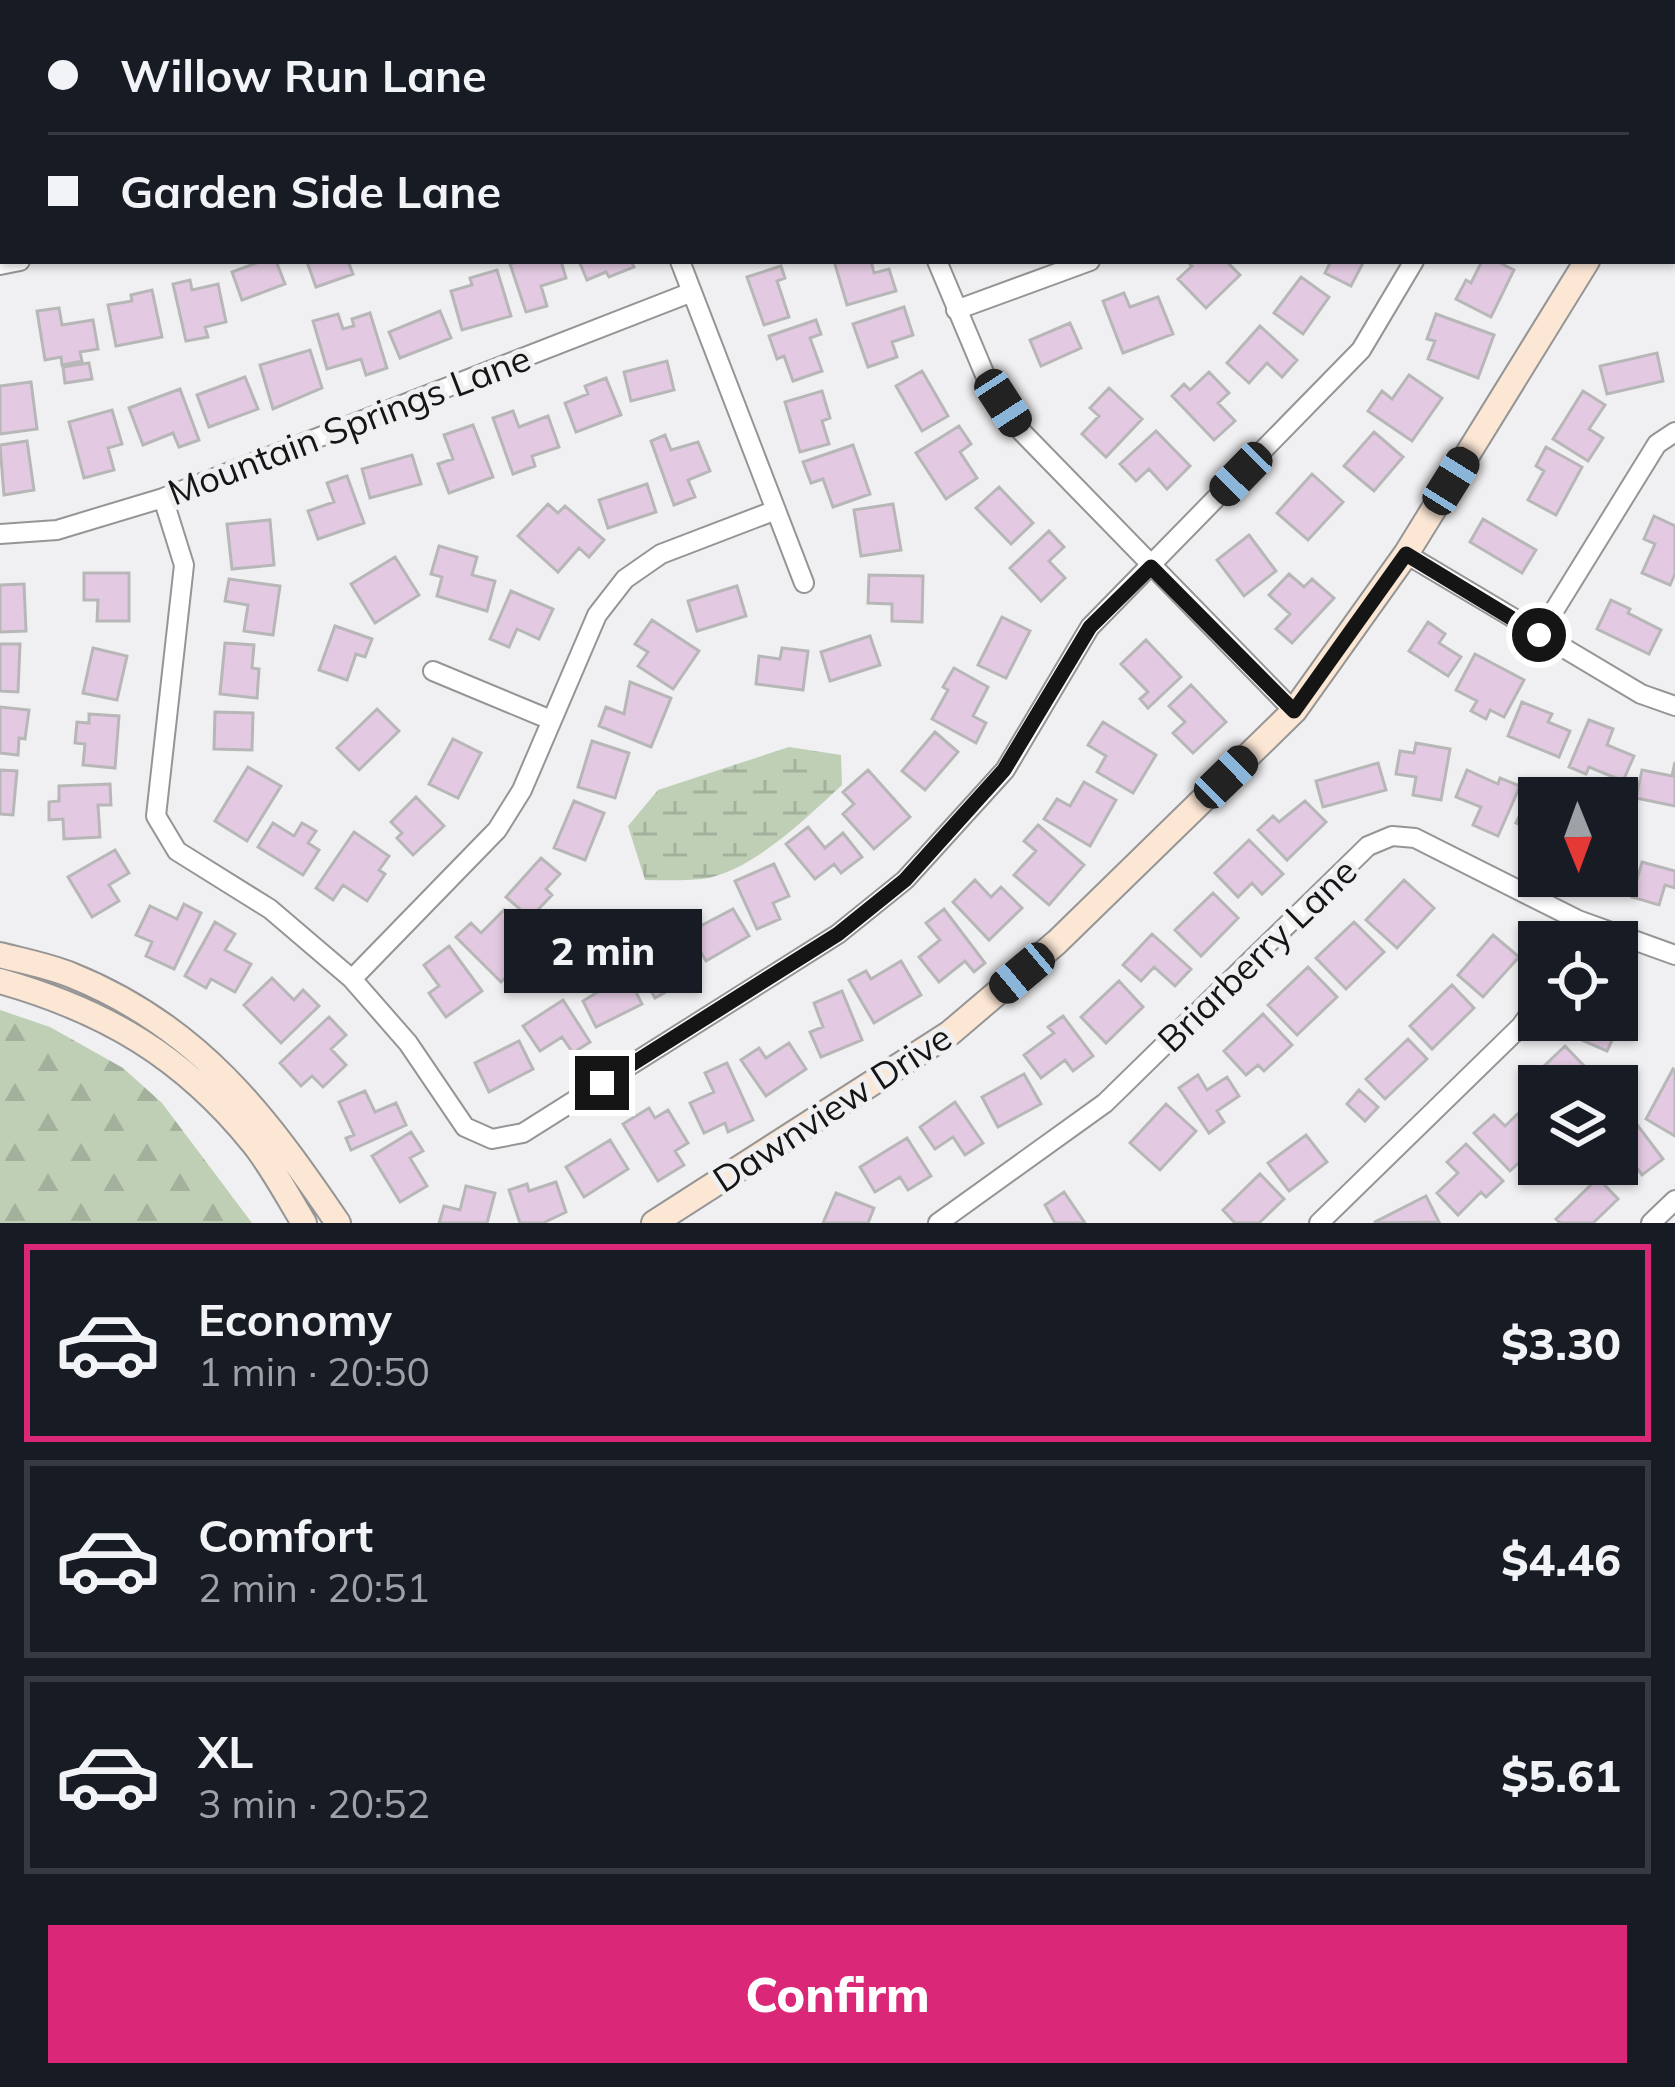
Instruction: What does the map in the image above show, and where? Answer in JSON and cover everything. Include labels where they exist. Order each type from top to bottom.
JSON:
[{"type":"street","points":[[681,264],[804,583]]},
{"type":"street","points":[[938,264],[985,375],[1020,430],[1294,711]]},
{"type":"street","points":[[956,310],[1082,264]]},
{"type":"street","points":[[163,498],[184,565],[156,816],[177,851],[270,908],[352,979],[408,1043],[464,1126],[492,1139],[523,1132],[838,934],[905,880],[1004,770],[1090,627],[1361,350],[1412,264]]},
{"type":"street","name":"Dawnview Drive","points":[[654,1223],[950,1033],[1058,942],[1294,711],[1406,554],[1585,264]]},
{"type":"street","name":"Mountain Springs Lane","points":[[0,535],[57,530],[163,498],[692,292]]},
{"type":"street","points":[[1539,635],[1657,444],[1675,432]]},
{"type":"street","points":[[352,979],[497,830],[522,790],[597,615],[626,578],[661,554],[776,510]]},
{"type":"street","points":[[1406,554],[1641,694],[1675,706]]},
{"type":"street","points":[[433,671],[551,720]]},
{"type":"street","name":"Briarberry Lane","points":[[938,1223],[1105,1103],[1368,846],[1392,836],[1415,838],[1578,920],[1675,955]]},
{"type":"street","points":[[0,955],[70,974],[151,1014],[237,1086],[278,1133],[338,1223]]},
{"type":"street","points":[[0,981],[60,998],[136,1035],[219,1104],[257,1148],[304,1223]]},
{"type":"street","points":[[1319,1223],[1518,1028]]},
{"type":"street","points":[[1651,1223],[1675,1200]]},
{"type":"green space","points":[[789,747],[841,755],[842,785],[777,842],[740,866],[702,879],[645,880],[628,826],[658,790]]},
{"type":"green space","points":[[0,1010],[50,1027],[123,1068],[162,1103],[252,1223],[0,1223]]},
{"type":"building","points":[[254,264],[277,264],[285,284],[242,300],[232,272]]},
{"type":"building","points":[[308,264],[349,264],[353,274],[316,287]]},
{"type":"building","points":[[510,264],[562,264],[566,278],[541,286],[547,306],[526,312]]},
{"type":"building","points":[[580,264],[634,267],[609,277],[606,272],[587,280]]},
{"type":"building","points":[[835,264],[872,264],[874,273],[889,269],[896,291],[847,305]]},
{"type":"building","points":[[1229,264],[1240,275],[1206,308],[1178,279],[1192,266]]},
{"type":"building","points":[[1330,264],[1362,264],[1351,286],[1325,273]]},
{"type":"building","points":[[1480,264],[1502,264],[1514,270],[1491,317],[1456,299],[1466,280],[1471,283]]},
{"type":"building","points":[[781,266],[785,278],[777,281],[789,317],[764,325],[747,277]]},
{"type":"building","points":[[497,270],[511,316],[462,330],[451,291],[472,285],[470,278]]},
{"type":"building","points":[[1301,277],[1329,297],[1303,334],[1274,313]]},
{"type":"building","points":[[190,280],[192,290],[218,284],[226,322],[205,327],[208,337],[186,341],[173,284]]},
{"type":"building","points":[[152,290],[162,337],[116,346],[108,305],[132,301],[131,295]]},
{"type":"building","points":[[1124,293],[1130,307],[1158,297],[1173,334],[1123,353],[1103,301]]},
{"type":"building","points":[[904,307],[913,335],[892,342],[897,357],[868,367],[853,324]]},
{"type":"building","points":[[59,308],[62,325],[93,320],[98,349],[80,352],[82,361],[62,365],[61,357],[45,360],[37,311]]},
{"type":"building","points":[[440,311],[451,338],[400,358],[389,332]]},
{"type":"building","points":[[370,313],[387,368],[366,375],[361,359],[327,369],[313,321],[338,314],[343,329],[354,326],[352,319]]},
{"type":"building","points":[[1436,314],[1494,335],[1478,378],[1428,359],[1435,341],[1427,339]]},
{"type":"building","points":[[816,320],[821,334],[810,338],[822,371],[793,381],[784,356],[777,359],[769,336]]},
{"type":"building","points":[[1070,323],[1081,348],[1041,366],[1030,340]]},
{"type":"building","points":[[1260,326],[1297,360],[1282,377],[1267,363],[1249,383],[1227,363]]},
{"type":"building","points":[[310,350],[322,388],[273,409],[260,365]]},
{"type":"building","points":[[1657,353],[1663,381],[1607,394],[1600,366]]},
{"type":"building","points":[[667,361],[674,390],[631,401],[624,372]]},
{"type":"building","points":[[89,363],[92,379],[65,383],[63,367]]},
{"type":"building","points":[[922,371],[948,416],[922,431],[896,386]]},
{"type":"building","points":[[1209,372],[1229,393],[1218,403],[1235,421],[1214,440],[1172,396],[1184,384],[1190,390]]},
{"type":"building","points":[[1409,375],[1442,398],[1412,441],[1368,411],[1382,391],[1392,399]]},
{"type":"building","points":[[245,377],[258,409],[209,427],[197,395]]},
{"type":"building","points":[[606,378],[621,415],[576,432],[565,403],[588,394],[585,386]]},
{"type":"building","points":[[31,382],[37,429],[0,434],[0,386]]},
{"type":"building","points":[[1109,388],[1142,419],[1106,457],[1082,434],[1099,416],[1090,408]]},
{"type":"building","points":[[180,389],[199,440],[179,447],[173,433],[143,445],[129,408]]},
{"type":"building","points":[[822,391],[830,418],[822,421],[829,444],[800,452],[785,402]]},
{"type":"building","points":[[1583,391],[1605,405],[1589,429],[1603,438],[1588,461],[1553,439]]},
{"type":"building","points":[[112,410],[122,444],[108,448],[114,470],[84,478],[69,422]]},
{"type":"building","points":[[513,411],[519,427],[548,416],[559,447],[532,456],[535,466],[513,474],[493,418]]},
{"type":"building","points":[[473,425],[493,477],[449,493],[438,464],[453,459],[444,435]]},
{"type":"building","points":[[959,426],[971,444],[960,452],[977,478],[946,499],[916,453]]},
{"type":"building","points":[[1156,431],[1190,466],[1167,489],[1149,469],[1136,481],[1120,464]]},
{"type":"building","points":[[1374,432],[1403,457],[1374,491],[1344,466]]},
{"type":"building","points":[[665,435],[671,450],[698,442],[710,471],[688,480],[695,497],[674,505],[651,441]]},
{"type":"building","points":[[27,441],[34,490],[4,495],[0,445]]},
{"type":"building","points":[[853,445],[870,494],[833,507],[823,479],[811,483],[803,462]]},
{"type":"building","points":[[1546,447],[1582,467],[1556,515],[1528,500],[1544,471],[1536,466]]},
{"type":"building","points":[[412,455],[421,484],[370,498],[362,469]]},
{"type":"building","points":[[1312,474],[1343,502],[1308,540],[1277,513]]},
{"type":"building","points":[[347,476],[364,523],[318,539],[308,511],[334,502],[327,483]]},
{"type":"building","points":[[647,484],[656,512],[608,528],[599,500]]},
{"type":"building","points":[[999,487],[1033,523],[1011,544],[976,508]]},
{"type":"building","points":[[548,504],[558,513],[565,506],[604,540],[589,557],[579,548],[558,572],[518,536]]},
{"type":"building","points":[[893,504],[901,550],[861,556],[854,510]]},
{"type":"building","points":[[1654,516],[1675,526],[1675,574],[1670,585],[1642,573],[1655,544],[1644,539]]},
{"type":"building","points":[[1483,519],[1536,550],[1522,573],[1470,542]]},
{"type":"building","points":[[270,520],[274,565],[232,569],[227,524]]},
{"type":"building","points":[[1049,531],[1064,547],[1049,561],[1065,578],[1041,601],[1010,568]]},
{"type":"building","points":[[1249,535],[1276,571],[1244,596],[1217,560]]},
{"type":"building","points":[[439,546],[477,557],[472,575],[495,581],[487,611],[437,596],[442,577],[431,574]]},
{"type":"building","points":[[395,557],[419,595],[375,623],[351,584]]},
{"type":"building","points":[[84,573],[129,573],[129,621],[97,621],[98,600],[84,600]]},
{"type":"building","points":[[1289,574],[1304,587],[1312,579],[1334,598],[1292,643],[1276,629],[1290,614],[1269,595]]},
{"type":"building","points":[[869,575],[923,576],[922,622],[892,621],[892,604],[868,603]]},
{"type":"building","points":[[229,579],[280,586],[273,635],[244,631],[248,605],[225,601]]},
{"type":"building","points":[[24,584],[26,631],[0,632],[0,585]]},
{"type":"building","points":[[737,586],[746,616],[697,631],[688,601]]},
{"type":"building","points":[[511,591],[553,609],[539,639],[517,629],[509,647],[490,639]]},
{"type":"building","points":[[1611,600],[1661,630],[1649,654],[1597,629]]},
{"type":"building","points":[[1002,617],[1030,631],[1006,678],[978,665]]},
{"type":"building","points":[[652,620],[699,651],[673,689],[638,666],[648,652],[635,644]]},
{"type":"building","points":[[1428,622],[1445,634],[1439,643],[1461,657],[1448,676],[1409,651]]},
{"type":"building","points":[[335,626],[372,639],[365,657],[356,654],[347,680],[319,670]]},
{"type":"building","points":[[870,636],[880,665],[830,681],[821,652]]},
{"type":"building","points":[[1146,640],[1181,677],[1148,708],[1140,699],[1148,692],[1121,664]]},
{"type":"building","points":[[225,643],[254,645],[252,668],[259,669],[257,698],[220,694]]},
{"type":"building","points":[[0,644],[20,644],[18,692],[0,691]]},
{"type":"building","points":[[93,648],[127,656],[117,700],[83,693]]},
{"type":"building","points":[[782,648],[808,651],[803,690],[756,684],[759,656],[780,659]]},
{"type":"building","points":[[1475,654],[1524,680],[1504,717],[1490,710],[1486,719],[1471,711],[1477,701],[1456,690]]},
{"type":"building","points":[[954,668],[988,687],[973,716],[986,723],[976,743],[932,719]]},
{"type":"building","points":[[630,682],[671,698],[651,747],[599,726],[606,707],[624,714]]},
{"type":"building","points":[[1191,685],[1226,722],[1193,753],[1173,733],[1185,722],[1169,706]]},
{"type":"building","points":[[1522,702],[1552,714],[1548,722],[1570,731],[1559,757],[1508,736]]},
{"type":"building","points":[[0,707],[29,710],[18,755],[0,753]]},
{"type":"building","points":[[377,709],[399,731],[359,770],[337,748]]},
{"type":"building","points":[[215,712],[253,713],[252,750],[214,749]]},
{"type":"building","points":[[89,714],[119,716],[115,768],[83,765],[85,744],[75,743],[77,722],[89,723]]},
{"type":"building","points":[[1589,720],[1613,729],[1607,745],[1634,756],[1625,777],[1589,767],[1586,774],[1569,767]]},
{"type":"building","points":[[1103,722],[1156,755],[1133,793],[1097,772],[1106,756],[1088,745]]},
{"type":"building","points":[[935,732],[958,752],[925,790],[902,771]]},
{"type":"building","points":[[453,739],[481,753],[458,798],[429,784]]},
{"type":"building","points":[[592,741],[629,753],[615,798],[578,787]]},
{"type":"building","points":[[1416,743],[1450,749],[1441,800],[1413,795],[1416,777],[1396,774],[1400,751],[1414,753]]},
{"type":"building","points":[[1675,762],[1675,806],[1638,798],[1642,770],[1672,776]]},
{"type":"building","points":[[1378,763],[1386,790],[1323,807],[1316,781]]},
{"type":"building","points":[[248,767],[281,786],[247,841],[215,821]]},
{"type":"building","points":[[0,770],[17,771],[13,815],[0,814]]},
{"type":"building","points":[[868,770],[910,817],[874,849],[843,814],[854,804],[843,792]]},
{"type":"building","points":[[1467,770],[1498,784],[1500,778],[1518,785],[1498,836],[1473,825],[1481,807],[1456,797]]},
{"type":"building","points":[[1084,782],[1116,800],[1090,846],[1044,819],[1057,799],[1070,806]]},
{"type":"building","points":[[110,784],[111,805],[98,805],[100,837],[64,839],[63,819],[49,820],[49,802],[59,801],[59,786]]},
{"type":"building","points":[[416,797],[444,826],[413,855],[397,838],[402,833],[391,822]]},
{"type":"building","points":[[574,801],[604,813],[585,860],[554,848]]},
{"type":"building","points":[[1305,801],[1326,822],[1287,860],[1258,830],[1273,816],[1279,822]]},
{"type":"building","points":[[273,823],[294,836],[302,823],[316,831],[308,843],[319,850],[303,875],[258,847]]},
{"type":"building","points":[[1038,825],[1084,865],[1049,905],[1014,875],[1036,851],[1024,841]]},
{"type":"building","points":[[808,827],[825,848],[843,833],[862,857],[841,873],[834,864],[815,879],[786,844]]},
{"type":"building","points":[[354,832],[389,856],[379,870],[385,874],[367,901],[343,885],[333,900],[316,888]]},
{"type":"building","points":[[1249,840],[1283,874],[1262,894],[1252,883],[1238,897],[1215,873]]},
{"type":"building","points":[[115,850],[129,873],[109,885],[119,901],[92,917],[68,877]]},
{"type":"building","points":[[541,858],[560,874],[546,889],[552,895],[530,918],[506,897]]},
{"type":"building","points":[[1642,862],[1675,871],[1675,888],[1665,885],[1659,905],[1632,897],[1638,897]]},
{"type":"building","points":[[774,864],[789,896],[773,903],[780,919],[757,929],[735,881]]},
{"type":"building","points":[[975,880],[991,897],[1001,887],[1022,908],[989,940],[953,902]]},
{"type":"building","points":[[1404,880],[1434,908],[1397,948],[1366,920]]},
{"type":"building","points":[[1213,893],[1238,918],[1201,956],[1175,930]]},
{"type":"building","points":[[184,904],[201,913],[174,969],[146,956],[152,942],[136,935],[150,906],[177,919]]},
{"type":"building","points":[[733,909],[749,936],[706,961],[689,932]]},
{"type":"building","points":[[944,909],[985,963],[974,972],[965,961],[939,982],[919,957],[940,940],[926,923]]},
{"type":"building","points":[[504,910],[529,937],[520,946],[529,955],[501,982],[456,937],[471,923],[481,933]]},
{"type":"building","points":[[215,922],[235,934],[225,950],[251,964],[235,992],[211,979],[206,988],[185,976]]},
{"type":"building","points":[[1354,922],[1384,952],[1346,989],[1316,958]]},
{"type":"building","points":[[1152,934],[1191,969],[1175,986],[1154,967],[1141,981],[1123,965]]},
{"type":"building","points":[[1493,935],[1518,956],[1483,997],[1458,975]]},
{"type":"building","points":[[675,937],[691,966],[668,979],[673,988],[655,998],[634,960]]},
{"type":"building","points":[[449,946],[482,991],[446,1017],[429,993],[439,986],[424,965]]},
{"type":"building","points":[[901,961],[921,995],[874,1023],[849,980],[866,971],[871,979]]},
{"type":"building","points":[[1308,967],[1337,997],[1297,1035],[1268,1005]]},
{"type":"building","points":[[627,974],[642,1004],[596,1027],[583,1001]]},
{"type":"building","points":[[272,978],[294,1000],[303,990],[319,1006],[281,1043],[244,1005]]},
{"type":"building","points":[[1119,981],[1143,1007],[1106,1043],[1081,1017]]},
{"type":"building","points":[[1452,985],[1474,1008],[1432,1049],[1410,1026]]},
{"type":"building","points":[[842,991],[862,1040],[821,1057],[810,1032],[823,1027],[814,1003]]},
{"type":"building","points":[[563,1000],[590,1042],[573,1053],[562,1037],[540,1051],[523,1026]]},
{"type":"building","points":[[1263,1014],[1292,1045],[1264,1071],[1258,1065],[1246,1075],[1224,1051]]},
{"type":"building","points":[[1063,1016],[1093,1056],[1073,1071],[1065,1060],[1041,1078],[1024,1055],[1054,1033],[1048,1027]]},
{"type":"building","points":[[329,1017],[346,1035],[331,1049],[346,1065],[323,1087],[312,1076],[301,1086],[280,1063]]},
{"type":"building","points":[[1408,1039],[1427,1059],[1385,1099],[1366,1079]]},
{"type":"building","points":[[519,1041],[533,1069],[489,1092],[475,1063]]},
{"type":"building","points":[[1584,1041],[1612,1041],[1607,1051]]},
{"type":"building","points":[[789,1043],[806,1069],[766,1096],[741,1060],[759,1048],[766,1058]]},
{"type":"building","points":[[1565,1046],[1583,1065],[1545,1065]]},
{"type":"building","points":[[727,1063],[753,1120],[728,1132],[725,1123],[704,1133],[690,1103],[714,1092],[705,1073]]},
{"type":"building","points":[[1675,1071],[1675,1136],[1646,1119]]},
{"type":"building","points":[[1024,1074],[1041,1104],[998,1127],[982,1097]]},
{"type":"building","points":[[1198,1075],[1207,1090],[1227,1077],[1239,1096],[1217,1111],[1224,1122],[1209,1133],[1179,1088]]},
{"type":"building","points":[[1359,1090],[1378,1107],[1365,1121],[1347,1104]]},
{"type":"building","points":[[365,1091],[375,1112],[396,1103],[406,1125],[351,1150],[346,1138],[354,1135],[339,1102]]},
{"type":"building","points":[[955,1102],[983,1143],[965,1155],[953,1137],[935,1149],[920,1127]]},
{"type":"building","points":[[1166,1104],[1196,1131],[1160,1170],[1130,1143]]},
{"type":"building","points":[[649,1108],[655,1118],[668,1110],[688,1143],[675,1151],[684,1165],[658,1181],[623,1124]]},
{"type":"building","points":[[1518,1114],[1518,1164],[1510,1171],[1474,1133],[1494,1115],[1505,1126]]},
{"type":"building","points":[[1638,1126],[1663,1159],[1642,1175],[1638,1170]]},
{"type":"building","points":[[411,1132],[423,1151],[410,1158],[427,1186],[400,1202],[372,1156]]},
{"type":"building","points":[[1306,1135],[1327,1162],[1289,1191],[1268,1163]]},
{"type":"building","points":[[907,1138],[931,1176],[908,1190],[900,1177],[875,1192],[860,1167]]},
{"type":"building","points":[[610,1140],[628,1169],[584,1197],[566,1167]]},
{"type":"building","points":[[1466,1144],[1503,1181],[1486,1197],[1481,1192],[1458,1215],[1437,1193],[1458,1173],[1447,1162]]},
{"type":"building","points":[[1260,1174],[1284,1199],[1259,1223],[1235,1223],[1223,1210]]},
{"type":"building","points":[[556,1182],[566,1212],[543,1223],[520,1223],[509,1190],[527,1184],[529,1191]]},
{"type":"building","points":[[1591,1185],[1605,1185],[1618,1199],[1593,1223],[1556,1219]]},
{"type":"building","points":[[466,1186],[495,1193],[487,1223],[439,1223],[444,1206],[460,1210]]},
{"type":"building","points":[[1064,1192],[1085,1223],[1055,1223],[1045,1205]]},
{"type":"building","points":[[836,1193],[874,1208],[868,1223],[823,1223]]},
{"type":"building","points":[[1426,1196],[1439,1222],[1375,1223],[1375,1222]]},
{"type":"route","points":[[602,1083],[838,934],[905,880],[1004,770],[1090,627],[1151,567],[1294,711],[1406,554],[1539,635]]}]
